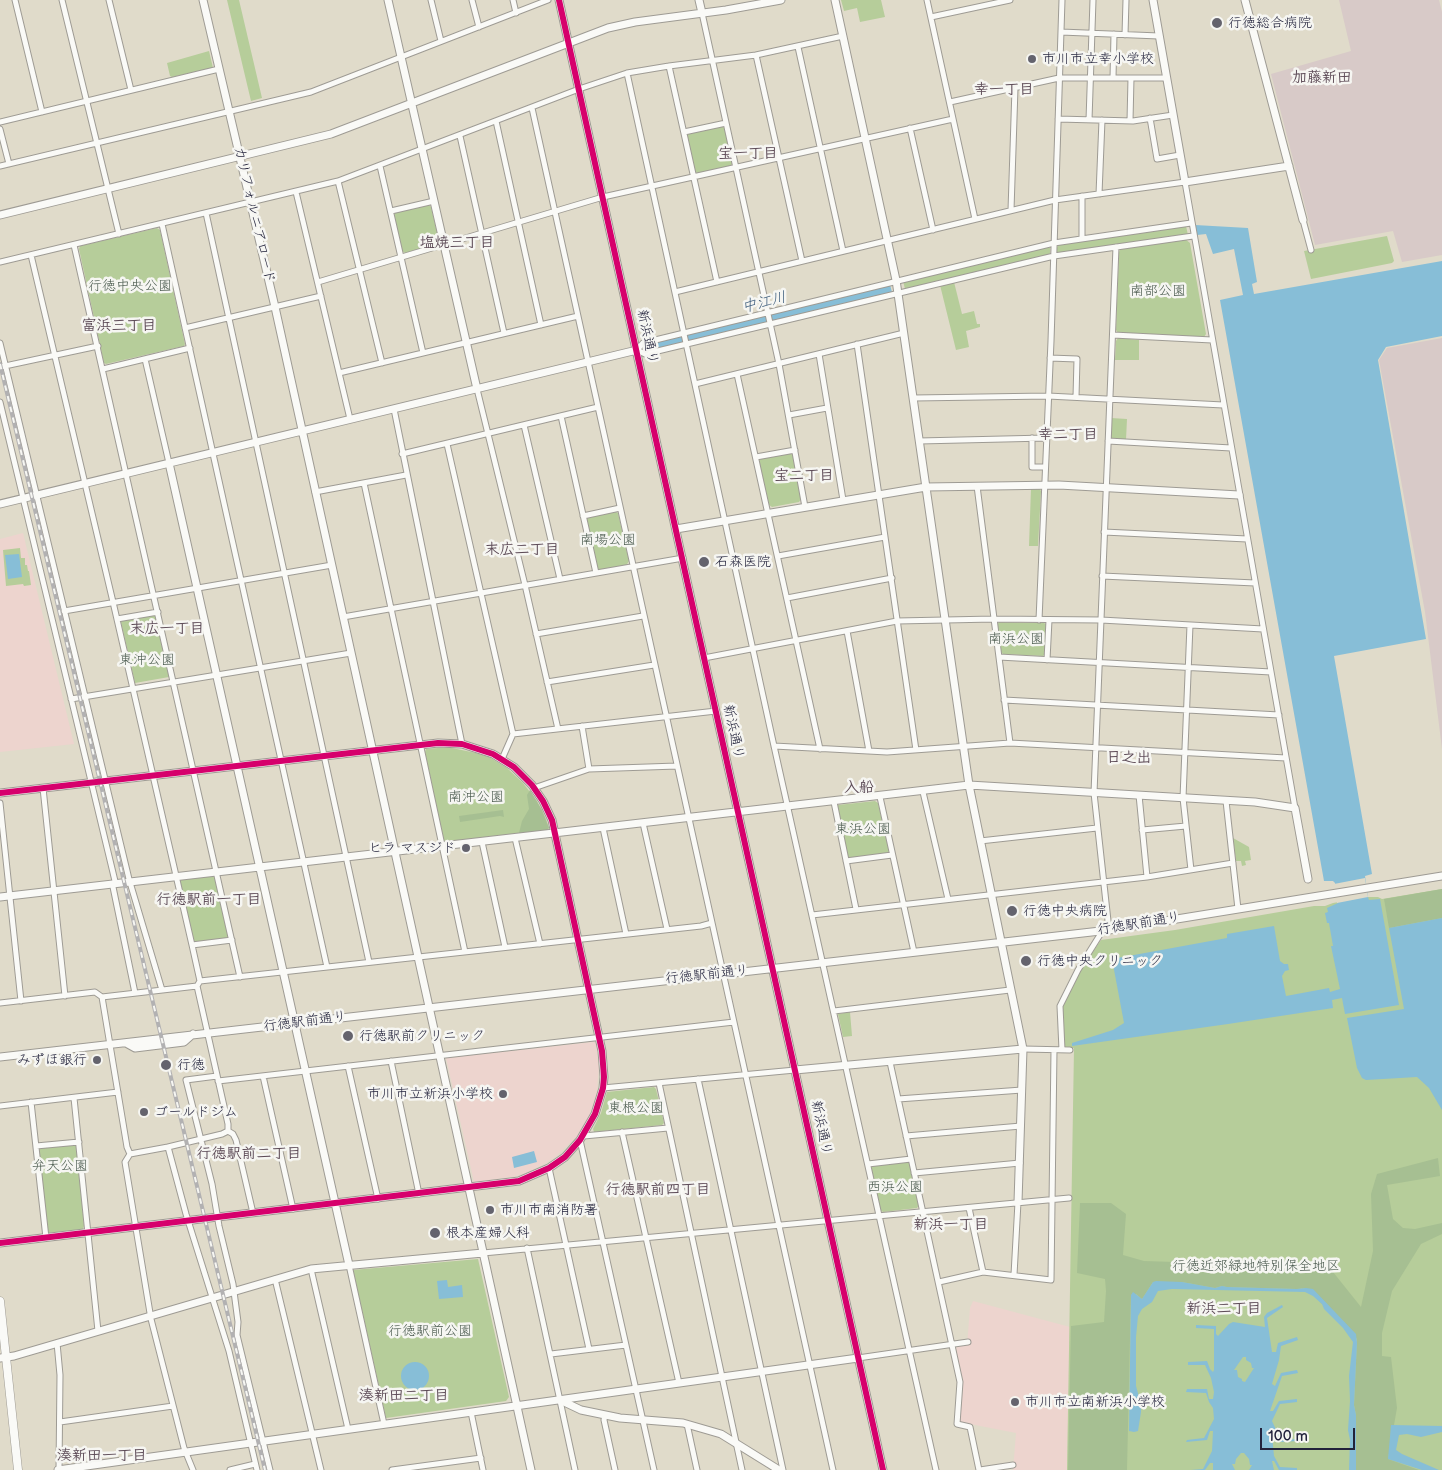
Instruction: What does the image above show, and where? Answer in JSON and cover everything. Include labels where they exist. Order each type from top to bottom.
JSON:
[{"type":"main road","points":[[0,1301],[3,1358],[18,1470]]},
{"type":"street","points":[[15,0],[42,112]]},
{"type":"street","points":[[62,0],[119,234]]},
{"type":"street","points":[[109,0],[131,90]]},
{"type":"street","name":"カリフォルニアロード","points":[[203,0],[252,203],[531,1470]]},
{"type":"street","points":[[388,0],[466,343],[558,729]]},
{"type":"street","points":[[431,0],[441,42]]},
{"type":"street","points":[[472,0],[479,27]]},
{"type":"street","points":[[513,0],[516,13]]},
{"type":"street","points":[[0,166],[311,92],[548,0]]},
{"type":"street","name":"新浜通り","points":[[559,0],[883,1470]]},
{"type":"street","points":[[699,0],[779,364],[805,507]]},
{"type":"street","points":[[0,214],[331,134],[413,104],[569,42],[621,25],[649,19],[702,13],[781,0]]},
{"type":"street","points":[[835,0],[896,280],[969,786],[1023,1049],[1020,1163],[1014,1276]]},
{"type":"street","points":[[927,0],[975,219]]},
{"type":"street","points":[[931,17],[1010,0]]},
{"type":"street","points":[[1039,620],[1062,0]]},
{"type":"street","points":[[1089,120],[1093,0]]},
{"type":"street","points":[[1125,35],[1126,0]]},
{"type":"street","points":[[1152,0],[1308,878]]},
{"type":"street","points":[[1245,0],[1311,250]]},
{"type":"street","points":[[1061,32],[1159,36]]},
{"type":"street","points":[[1113,78],[1114,34]]},
{"type":"street","points":[[0,262],[338,182],[580,89],[627,73],[756,55],[843,36]]},
{"type":"street","points":[[798,46],[843,251]]},
{"type":"street","points":[[756,55],[802,261]]},
{"type":"street","points":[[669,66],[717,282]]},
{"type":"street","points":[[0,122],[220,69]]},
{"type":"street","points":[[627,73],[774,746],[936,1470]]},
{"type":"street","points":[[950,102],[1059,78],[1166,78]]},
{"type":"street","points":[[1130,121],[1131,78]]},
{"type":"street","points":[[1011,210],[1015,88]]},
{"type":"street","points":[[532,108],[833,1470]]},
{"type":"street","points":[[1058,119],[1130,121],[1173,115]]},
{"type":"street","points":[[1150,118],[1157,159],[1180,154]]},
{"type":"street","points":[[318,282],[603,196],[953,119]]},
{"type":"street","points":[[1099,194],[1102,120]]},
{"type":"street","points":[[496,122],[541,325]]},
{"type":"street","points":[[684,132],[726,123]]},
{"type":"street","points":[[910,128],[932,230]]},
{"type":"street","points":[[0,129],[9,164]]},
{"type":"street","points":[[460,136],[504,334]]},
{"type":"street","points":[[380,166],[423,353]]},
{"type":"street","points":[[675,292],[1055,200],[1289,166]]},
{"type":"street","points":[[338,182],[382,363]]},
{"type":"street","points":[[296,192],[350,419]]},
{"type":"street","points":[[1082,196],[1082,239]]},
{"type":"street","points":[[391,211],[434,201]]},
{"type":"street","points":[[206,213],[369,962]]},
{"type":"street","points":[[0,504],[637,350],[643,343],[896,280],[1054,243],[1191,223]]},
{"type":"street","points":[[162,224],[327,967]]},
{"type":"street","points":[[637,350],[645,354],[770,322],[1054,256],[1193,236]]},
{"type":"street","points":[[74,245],[240,977]]},
{"type":"street","points":[[1062,1050],[1060,1006],[1075,976],[1106,930],[1094,793],[1116,247]]},
{"type":"street","points":[[31,254],[114,602],[192,946],[228,1130]]},
{"type":"street","points":[[185,328],[321,296]]},
{"type":"street","points":[[339,373],[578,316]]},
{"type":"street","points":[[695,384],[904,333]]},
{"type":"street","points":[[1113,336],[1212,340]]},
{"type":"street","points":[[0,343],[3,367],[37,495],[130,882],[162,990]]},
{"type":"street","points":[[857,344],[916,750]]},
{"type":"street","points":[[3,367],[98,346]]},
{"type":"street","points":[[103,368],[190,348]]},
{"type":"street","points":[[818,354],[843,500]]},
{"type":"street","points":[[1050,358],[1077,359],[1076,397]]},
{"type":"street","points":[[145,359],[384,1424]]},
{"type":"street","points":[[738,374],[820,749]]},
{"type":"street","points":[[914,398],[1048,396],[1223,405]]},
{"type":"street","points":[[0,402],[115,881],[113,887],[135,993]]},
{"type":"street","points":[[402,454],[598,407]]},
{"type":"street","points":[[788,415],[827,408]]},
{"type":"street","points":[[394,409],[462,744]]},
{"type":"street","points":[[560,416],[596,573]]},
{"type":"street","points":[[524,425],[560,579]]},
{"type":"street","points":[[1032,438],[1032,467],[1046,467]]},
{"type":"street","points":[[920,441],[1046,438]]},
{"type":"street","points":[[1108,442],[1231,448]]},
{"type":"street","points":[[447,444],[513,734],[502,759]]},
{"type":"street","points":[[756,458],[796,450]]},
{"type":"street","points":[[315,492],[406,475]]},
{"type":"street","points":[[364,483],[465,952]]},
{"type":"street","points":[[676,530],[926,486],[1044,485],[1239,495]]},
{"type":"street","points":[[977,486],[1010,743]]},
{"type":"street","points":[[584,516],[620,508]]},
{"type":"street","points":[[1104,532],[1247,539]]},
{"type":"street","points":[[778,556],[886,537]]},
{"type":"street","points":[[343,617],[683,558]]},
{"type":"street","points":[[64,611],[332,565]]},
{"type":"street","points":[[1102,576],[1255,583]]},
{"type":"street","points":[[787,598],[892,578]]},
{"type":"street","points":[[117,619],[158,612]]},
{"type":"street","points":[[536,634],[643,616]]},
{"type":"street","points":[[704,658],[897,621],[994,619],[1101,620],[1263,629]]},
{"type":"street","points":[[1047,660],[1048,620]]},
{"type":"street","points":[[1190,625],[1183,798],[1191,870]]},
{"type":"street","points":[[847,631],[868,751]]},
{"type":"street","points":[[71,699],[351,653]]},
{"type":"street","points":[[999,657],[1271,672]]},
{"type":"street","points":[[547,682],[654,665]]},
{"type":"street","points":[[1004,700],[1279,715]]},
{"type":"street","points":[[513,734],[716,711]]},
{"type":"street","points":[[582,726],[589,768]]},
{"type":"street","points":[[0,793],[441,743],[462,744],[483,750],[502,759],[523,775],[546,807],[555,833],[604,1062],[603,1088],[596,1114],[582,1138],[564,1157],[549,1168],[518,1181],[0,1243]]},
{"type":"street","points":[[774,746],[888,752],[1010,743],[1286,758]]},
{"type":"street","points":[[534,788],[589,768],[677,766]]},
{"type":"street","points":[[0,897],[969,786],[1256,802],[1295,808]]},
{"type":"street","points":[[43,788],[65,996]]},
{"type":"street","points":[[923,792],[948,899]]},
{"type":"street","points":[[1138,795],[1147,877]]},
{"type":"street","points":[[880,796],[914,952]]},
{"type":"street","points":[[1226,801],[1238,909]]},
{"type":"street","points":[[834,802],[856,909]]},
{"type":"street","points":[[0,803],[21,1001]]},
{"type":"street","points":[[643,823],[667,929]]},
{"type":"street","points":[[1142,830],[1186,826]]},
{"type":"street","points":[[604,828],[626,934]]},
{"type":"street","points":[[980,841],[1096,828]]},
{"type":"street","points":[[515,838],[540,944]]},
{"type":"street","points":[[482,842],[505,948]]},
{"type":"street","points":[[846,861],[892,855]]},
{"type":"street","points":[[812,914],[1147,877],[1233,863]]},
{"type":"street","name":"行徳駅前通り","points":[[110,1044],[125,1042],[135,1048],[184,1042],[193,1034],[1106,930],[1442,876]]},
{"type":"street","points":[[0,1003],[95,992],[102,997],[162,990],[240,977],[701,926],[712,923]]},
{"type":"street","points":[[192,946],[232,940]]},
{"type":"street","points":[[834,1011],[1010,990]]},
{"type":"street","points":[[102,997],[130,1154]]},
{"type":"street","points":[[270,1470],[237,1335],[238,1322],[234,1291],[212,1184],[186,1080],[263,1076],[734,1022]]},
{"type":"street","points":[[0,1056],[110,1044]]},
{"type":"street","points":[[603,1088],[1023,1049],[1070,1050]]},
{"type":"street","points":[[939,1282],[983,1272],[1051,1280],[1054,1050]]},
{"type":"street","points":[[390,1061],[419,1194]]},
{"type":"street","points":[[890,1062],[960,1382],[957,1424],[970,1427],[980,1470],[1013,1465]]},
{"type":"street","points":[[348,1066],[378,1199]]},
{"type":"street","points":[[263,1076],[293,1209]]},
{"type":"street","points":[[698,1080],[783,1470]]},
{"type":"street","points":[[659,1083],[742,1470]]},
{"type":"street","points":[[898,1099],[1022,1090]]},
{"type":"street","points":[[0,1106],[118,1092]]},
{"type":"street","points":[[74,1098],[98,1331]]},
{"type":"street","points":[[31,1102],[46,1238]]},
{"type":"street","points":[[906,1136],[1021,1126]]},
{"type":"street","points":[[582,1138],[668,1128]]},
{"type":"street","points":[[193,1470],[186,1452],[151,1315],[125,1162],[130,1154],[222,1134],[228,1130]]},
{"type":"street","points":[[228,1130],[236,1140],[253,1213]]},
{"type":"street","points":[[622,1132],[679,1383]]},
{"type":"street","points":[[582,1138],[654,1470]]},
{"type":"street","points":[[36,1146],[79,1142]]},
{"type":"street","points":[[168,1147],[188,1221],[229,1351],[257,1470]]},
{"type":"street","points":[[868,1164],[912,1159]]},
{"type":"street","points":[[914,1173],[1020,1163]]},
{"type":"street","points":[[549,1168],[589,1349]]},
{"type":"street","points":[[3,1358],[311,1269],[969,1208],[1052,1198],[1069,1198]]},
{"type":"street","points":[[969,1208],[983,1272]]},
{"type":"street","points":[[527,1248],[575,1470]]},
{"type":"street","points":[[311,1269],[348,1429]]},
{"type":"street","points":[[275,1279],[321,1470]]},
{"type":"street","points":[[57,1343],[60,1375],[59,1470],[968,1342]]},
{"type":"street","points":[[551,1354],[626,1345]]},
{"type":"street","points":[[560,1400],[580,1410],[642,1421],[687,1424],[721,1434],[778,1470]]},
{"type":"street","points":[[60,1422],[174,1406]]},
{"type":"street","points":[[470,1412],[483,1470]]},
{"type":"street","points":[[605,1415],[604,1420],[615,1470]]},
{"type":"street","points":[[687,1424],[697,1470]]},
{"type":"street","points":[[392,1470],[481,1458]]},
{"type":"street","points":[[230,1470],[255,1464]]},
{"type":"shaded area","points":[[1339,0],[1439,0],[1442,12],[1442,255],[1402,262],[1393,231],[1315,245],[1271,74],[1351,51]]},
{"type":"shaded area","points":[[1442,338],[1442,749],[1425,612],[1379,360],[1387,348]]},
{"type":"shaded area","points":[[23,533],[74,744],[0,752],[0,539]]},
{"type":"shaded area","points":[[593,1042],[596,1044],[599,1067],[595,1103],[578,1135],[554,1158],[529,1172],[512,1177],[474,1182],[446,1058]]},
{"type":"shaded area","name":"市川市立南新浜小学校","points":[[973,1301],[1070,1327],[1067,1470],[1013,1470],[1016,1433],[960,1422],[963,1382],[956,1349],[957,1346],[967,1345],[970,1308]]},
{"type":"green space","points":[[227,0],[239,0],[262,98],[251,101]]},
{"type":"green space","points":[[841,0],[881,0],[885,17],[860,22],[857,8],[844,11]]},
{"type":"green space","points":[[209,51],[213,68],[170,76],[167,63]]},
{"type":"green space","points":[[721,126],[725,128],[731,166],[695,172],[687,136],[689,133]]},
{"type":"green space","points":[[429,205],[439,241],[437,244],[405,253],[402,251],[394,215],[395,212]]},
{"type":"green space","points":[[1186,226],[1188,235],[1056,252],[1058,244]]},
{"type":"green space","name":"行徳中央公園","points":[[157,228],[160,230],[185,344],[184,346],[106,364],[104,363],[79,249],[80,246]]},
{"type":"green space","points":[[1387,236],[1394,261],[1392,263],[1311,279],[1304,251]]},
{"type":"green space","name":"南部公園","points":[[1185,239],[1190,243],[1206,334],[1204,337],[1118,333],[1116,330],[1119,252],[1121,248]]},
{"type":"green space","points":[[1049,247],[1049,255],[905,289],[903,281]]},
{"type":"green space","points":[[954,282],[962,314],[974,311],[977,324],[980,324],[980,327],[966,331],[969,347],[956,350],[940,285]]},
{"type":"green space","points":[[1118,338],[1139,340],[1139,360],[1115,360],[1116,341]]},
{"type":"green space","points":[[1111,418],[1127,419],[1126,440],[1112,439],[1110,437]]},
{"type":"green space","points":[[790,453],[793,455],[801,499],[799,502],[772,507],[769,505],[759,461]]},
{"type":"green space","points":[[1031,488],[1039,488],[1041,491],[1038,546],[1029,546]]},
{"type":"green space","name":"南場公園","points":[[618,513],[629,561],[626,566],[600,570],[597,568],[586,519]]},
{"type":"green space","points":[[20,548],[21,558],[25,558],[25,565],[27,565],[29,571],[31,585],[6,586],[3,550]]},
{"type":"green space","name":"東沖公園","points":[[155,616],[169,677],[135,683],[121,622],[122,620]]},
{"type":"green space","name":"南浜公園","points":[[999,622],[1046,624],[1045,654],[1043,656],[1003,654],[1001,652],[997,625]]},
{"type":"green space","name":"南沖公園","points":[[452,748],[476,753],[489,757],[507,768],[523,783],[537,801],[549,828],[547,830],[444,841],[425,752],[426,749]]},
{"type":"green space","points":[[530,790],[542,810],[549,828],[547,830],[519,833],[522,821],[529,809],[527,795]]},
{"type":"green space","name":"東浜公園","points":[[875,801],[878,803],[889,851],[886,854],[850,859],[847,856],[837,807],[838,805]]},
{"type":"green space","points":[[503,810],[504,817],[460,822],[459,816]]},
{"type":"green space","points":[[1233,838],[1249,847],[1251,860],[1245,861],[1246,865],[1242,866],[1241,861],[1236,861]]},
{"type":"green space","points":[[212,876],[215,878],[228,937],[226,940],[196,943],[193,941],[180,882],[181,880]]},
{"type":"green space","name":"行徳近郊緑地特別保全地区","points":[[1442,889],[1442,1470],[1067,1470],[1074,1048],[1064,1047],[1062,1009],[1069,988],[1101,940],[1175,930],[1314,906],[1325,906],[1368,897],[1382,899]]},
{"type":"green space","points":[[1442,889],[1442,918],[1389,928],[1384,899]]},
{"type":"green space","points":[[850,1012],[852,1036],[843,1037],[838,1014]]},
{"type":"green space","name":"東根公園","points":[[654,1087],[664,1123],[662,1125],[594,1132],[593,1129],[601,1113],[607,1092]]},
{"type":"green space","name":"弁天公園","points":[[74,1145],[77,1147],[84,1226],[83,1229],[49,1233],[47,1231],[39,1150],[41,1148]]},
{"type":"green space","points":[[1438,1158],[1440,1176],[1387,1185],[1393,1219],[1403,1228],[1415,1229],[1442,1223],[1442,1234],[1421,1244],[1392,1291],[1382,1333],[1382,1356],[1391,1357],[1397,1408],[1388,1459],[1419,1470],[1356,1470],[1356,1415],[1354,1405],[1357,1339],[1306,1288],[1222,1286],[1215,1288],[1182,1282],[1153,1282],[1142,1299],[1136,1294],[1131,1295],[1127,1470],[1068,1470],[1071,1326],[1104,1322],[1106,1291],[1105,1279],[1077,1273],[1080,1203],[1111,1203],[1126,1214],[1123,1255],[1144,1261],[1329,1267],[1361,1307],[1373,1251],[1371,1194],[1377,1174]]},
{"type":"green space","name":"西浜公園","points":[[910,1163],[919,1205],[917,1208],[883,1212],[880,1210],[871,1168],[872,1166]]},
{"type":"green space","name":"行徳駅前公園","points":[[478,1259],[509,1397],[506,1401],[386,1418],[353,1270]]},
{"type":"water","points":[[1195,225],[1248,228],[1257,282],[1252,284],[1254,294],[1442,261],[1442,336],[1386,347],[1378,360],[1426,639],[1334,656],[1372,874],[1365,876],[1368,897],[1369,900],[1380,899],[1399,1005],[1345,1014],[1342,998],[1332,1000],[1333,1008],[1072,1046],[1072,1043],[1113,1030],[1124,1023],[1112,959],[1227,938],[1227,934],[1274,926],[1280,961],[1288,964],[1289,970],[1285,971],[1282,976],[1286,996],[1329,988],[1330,992],[1340,989],[1331,946],[1333,946],[1329,923],[1327,923],[1325,913],[1328,912],[1327,908],[1338,903],[1335,883],[1333,881],[1324,881],[1220,300],[1243,295],[1234,249],[1213,254],[1206,234],[1197,235]]},
{"type":"water","points":[[890,285],[892,292],[646,351],[644,344]]},
{"type":"water","points":[[19,554],[22,577],[8,579],[5,555]]},
{"type":"water","points":[[1442,918],[1442,1110],[1429,1088],[1417,1077],[1366,1080],[1362,1078],[1357,1068],[1347,1018],[1404,1009],[1389,928]]},
{"type":"water","points":[[534,1151],[537,1162],[514,1168],[512,1157]]},
{"type":"water","points":[[447,1280],[448,1287],[462,1285],[463,1297],[439,1299],[437,1281]]},
{"type":"water","points":[[1153,1282],[1182,1282],[1215,1288],[1222,1286],[1313,1289],[1356,1334],[1354,1405],[1356,1415],[1356,1470],[1349,1470],[1350,1440],[1348,1430],[1349,1376],[1353,1342],[1343,1328],[1324,1309],[1322,1304],[1305,1292],[1172,1289],[1158,1291],[1152,1302],[1142,1309],[1138,1316],[1136,1386],[1141,1404],[1141,1412],[1138,1431],[1129,1431],[1131,1295],[1133,1292],[1142,1299]]},
{"type":"water","points":[[1282,1305],[1283,1307],[1267,1318],[1272,1352],[1276,1352],[1278,1343],[1297,1337],[1298,1340],[1281,1346],[1272,1384],[1275,1386],[1281,1373],[1297,1370],[1298,1373],[1282,1376],[1270,1411],[1273,1411],[1279,1401],[1297,1399],[1297,1402],[1280,1404],[1272,1421],[1281,1440],[1298,1439],[1298,1441],[1280,1442],[1274,1434],[1272,1435],[1274,1456],[1280,1467],[1297,1468],[1297,1470],[1279,1470],[1274,1461],[1272,1461],[1274,1470],[1249,1470],[1252,1465],[1250,1465],[1249,1459],[1244,1453],[1241,1453],[1236,1459],[1235,1464],[1232,1464],[1235,1470],[1213,1470],[1213,1463],[1210,1463],[1205,1470],[1191,1470],[1203,1469],[1212,1451],[1213,1431],[1210,1431],[1207,1440],[1186,1442],[1187,1440],[1204,1438],[1214,1419],[1213,1408],[1206,1393],[1186,1392],[1187,1389],[1207,1389],[1209,1399],[1213,1399],[1214,1392],[1211,1378],[1205,1365],[1188,1365],[1188,1362],[1207,1361],[1210,1369],[1213,1372],[1214,1370],[1214,1329],[1196,1328],[1196,1325],[1216,1326],[1216,1334],[1218,1336],[1233,1322],[1265,1327],[1264,1317],[1267,1313]],"holes":[[[1243,1357],[1246,1357],[1246,1360],[1254,1368],[1245,1382],[1238,1377],[1237,1370],[1234,1370]]]},
{"type":"water","points":[[415,1362],[425,1366],[429,1376],[425,1386],[415,1390],[405,1386],[401,1376],[405,1366]]},
{"type":"water","points":[[1391,1425],[1442,1426],[1442,1432],[1421,1437],[1407,1434],[1399,1435],[1396,1450],[1439,1470],[1422,1470],[1388,1459]]},
{"type":"pier","points":[[1365,878],[1368,897],[1337,903],[1334,884]]},
{"type":"railway","points":[[0,364],[265,1470]]},
{"type":"cycle path","points":[[559,0],[883,1470]]},
{"type":"cycle path","points":[[0,793],[438,743],[462,744],[493,754],[514,767],[532,785],[543,801],[552,820],[602,1051],[604,1077],[603,1088],[595,1114],[580,1140],[565,1157],[549,1168],[519,1181],[0,1243]]},
{"type":"place","name":"行徳総合病院","points":[[1217,23]]},
{"type":"place","name":"市川市立幸小学校","points":[[1032,59]]},
{"type":"place","name":"石森医院","points":[[704,562]]},
{"type":"place","name":"ヒラ マスジド","points":[[466,848]]},
{"type":"place","name":"行徳中央病院","points":[[1012,911]]},
{"type":"place","name":"行徳中央クリニック","points":[[1026,961]]},
{"type":"place","name":"行徳駅前クリニック","points":[[348,1036]]},
{"type":"place","name":"みずほ銀行","points":[[97,1060]]},
{"type":"place","name":"行徳","points":[[166,1065]]},
{"type":"place","name":"市川市立新浜小学校","points":[[503,1094]]},
{"type":"place","name":"ゴールドジム","points":[[144,1112]]},
{"type":"place","name":"市川市南消防署","points":[[490,1210]]},
{"type":"place","name":"根本産婦人科","points":[[435,1233]]},
{"type":"place","name":"市川市立南新浜小学校","points":[[1015,1402]]},
{"type":"district","name":"加藤新田","points":[[1322,78]]},
{"type":"district","name":"幸一丁目","points":[[1004,90]]},
{"type":"district","name":"宝一丁目","points":[[748,154]]},
{"type":"district","name":"塩焼三丁目","points":[[457,243]]},
{"type":"district","name":"富浜三丁目","points":[[119,326]]},
{"type":"district","name":"幸二丁目","points":[[1068,435]]},
{"type":"district","name":"宝二丁目","points":[[804,476]]},
{"type":"district","name":"末広二丁目","points":[[522,550]]},
{"type":"district","name":"末広一丁目","points":[[167,629]]},
{"type":"district","name":"日之出","points":[[1129,758]]},
{"type":"district","name":"入船","points":[[859,788]]},
{"type":"district","name":"行徳駅前一丁目","points":[[209,900]]},
{"type":"district","name":"行徳駅前二丁目","points":[[249,1154]]},
{"type":"district","name":"行徳駅前四丁目","points":[[658,1190]]},
{"type":"district","name":"新浜一丁目","points":[[951,1225]]},
{"type":"district","name":"新浜二丁目","points":[[1224,1309]]},
{"type":"district","name":"湊新田二丁目","points":[[404,1396]]},
{"type":"district","name":"湊新田一丁目","points":[[102,1456]]},
{"type":"water label","name":"中江川","points":[[764,303]]}]
